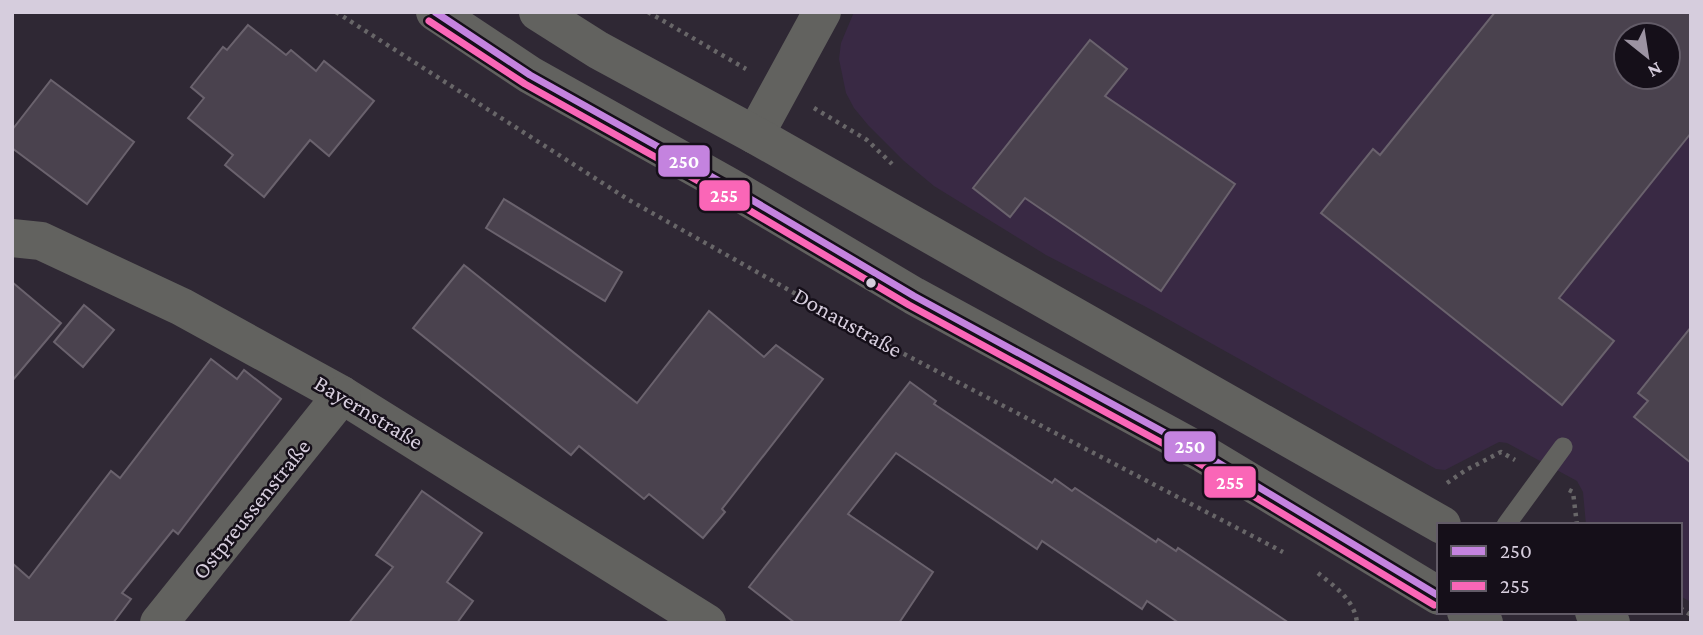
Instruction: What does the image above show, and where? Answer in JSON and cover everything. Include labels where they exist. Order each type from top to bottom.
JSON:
[{"type":"street","points":[[435,12],[530,75],[730,187],[914,296],[1082,385],[1202,453],[1437,595]]},
{"type":"street","points":[[538,12],[598,50],[755,135],[1438,523]]},
{"type":"street","points":[[755,135],[822,12]]},
{"type":"street","name":"Bayernstraße","points":[[12,238],[41,240],[170,301],[342,394],[708,623]]},
{"type":"street","name":"Ostpreussenstraße","points":[[159,623],[342,394]]},
{"type":"lane","points":[[1508,523],[1563,447]]},
{"type":"path","name":"Donaustraße","points":[[336,12],[629,200],[883,343],[1285,554]]},
{"type":"path","points":[[648,12],[867,140],[901,172]]},
{"type":"path","points":[[1446,484],[1500,452],[1573,492],[1577,523]]},
{"type":"path","points":[[1310,566],[1345,597],[1353,608],[1357,623]]},
{"type":"shaded area","points":[[854,12],[1691,12],[1691,602],[1682,597],[1682,523],[1586,523],[1583,492],[1577,481],[1507,443],[1499,442],[1445,470],[1436,469],[1148,308],[1046,255],[934,186],[868,125],[846,93],[839,59],[841,43]]},
{"type":"building","points":[[1495,12],[1691,12],[1691,133],[1559,298],[1614,341],[1562,405],[1321,213],[1373,149],[1380,155]]},
{"type":"building","points":[[248,25],[286,55],[291,50],[316,71],[324,61],[374,101],[329,156],[310,140],[264,197],[225,165],[233,155],[188,118],[204,98],[191,87],[223,47],[227,50]]},
{"type":"building","points":[[1090,40],[1127,69],[1105,96],[1235,184],[1161,291],[1025,198],[1010,217],[973,188]]},
{"type":"building","points":[[51,80],[134,142],[87,204],[12,148],[12,130]]},
{"type":"building","points":[[504,199],[622,272],[605,301],[486,228]]},
{"type":"building","points":[[464,265],[637,403],[709,311],[764,357],[776,345],[823,379],[722,509],[725,512],[703,538],[649,494],[644,499],[579,446],[571,455],[413,328]]},
{"type":"building","points":[[12,282],[61,323],[12,381]]},
{"type":"building","points":[[84,305],[114,330],[83,367],[54,342]]},
{"type":"building","points":[[1691,327],[1691,463],[1634,417],[1648,401],[1638,393]]},
{"type":"building","points":[[211,359],[237,379],[244,370],[281,399],[178,534],[173,530],[122,593],[131,599],[113,623],[12,623],[12,563],[29,578],[111,471],[120,478]]},
{"type":"building","points":[[910,382],[936,401],[934,404],[1052,483],[1055,479],[1072,491],[1075,488],[1156,542],[1158,539],[1176,551],[1178,548],[1289,623],[1179,623],[1147,601],[1142,609],[1042,541],[1037,549],[896,453],[848,514],[933,572],[899,623],[795,623],[749,587]]},
{"type":"building","points":[[422,491],[482,533],[447,582],[473,601],[457,623],[349,623],[393,567],[376,555]]},
{"type":"transit line","name":"250","points":[[435,12],[530,75],[730,187],[914,296],[1202,453],[1437,595]]},
{"type":"transit line","name":"255","points":[[429,21],[525,84],[725,196],[909,305],[1197,462],[1434,605]]}]
